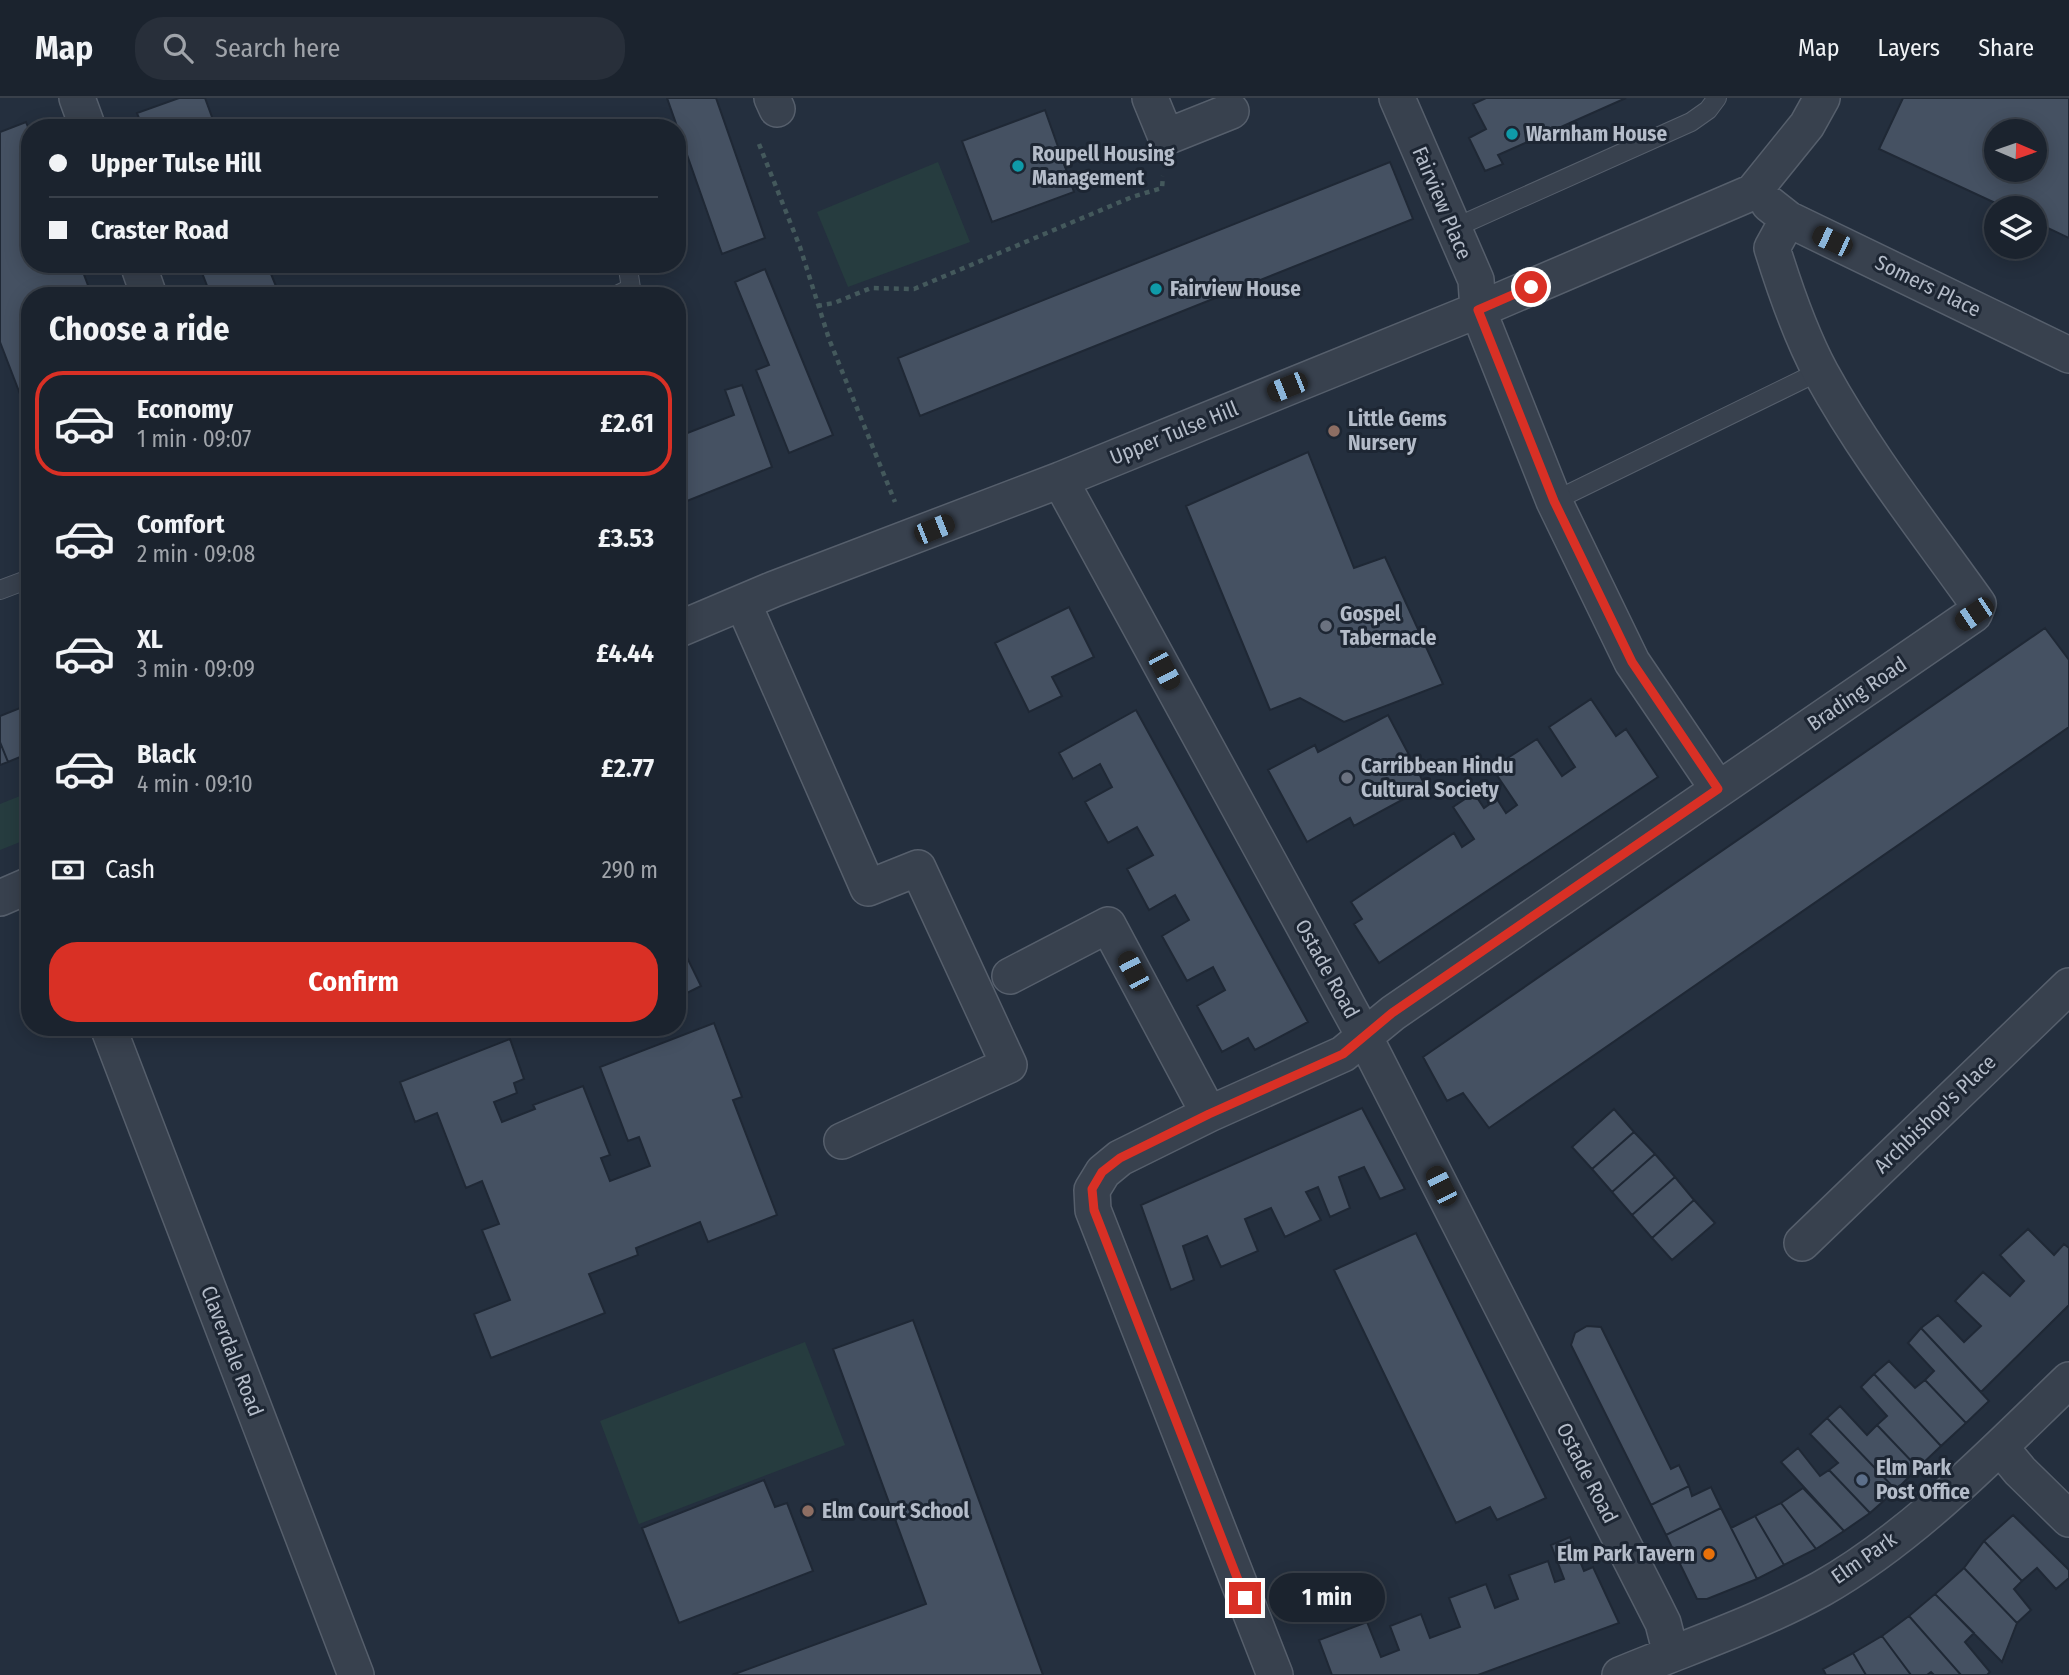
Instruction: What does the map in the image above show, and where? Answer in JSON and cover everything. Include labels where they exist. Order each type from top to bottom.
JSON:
[{"type":"street","points":[[77,98],[85,119]]},
{"type":"street","points":[[1150,98],[1166,137],[1231,111]]},
{"type":"street","name":"Fairview Place","points":[[1396,98],[1476,280],[1478,310],[1554,501],[1632,662],[1718,789]]},
{"type":"street","name":"Upper Tulse Hill","points":[[686,626],[774,589],[1060,480],[1478,310],[1754,192],[1807,125],[1822,98]]},
{"type":"street","name":"Somers Place","points":[[1754,192],[1788,219],[2069,355]]},
{"type":"street","name":"Brading Road","points":[[1275,1675],[1094,1210],[1092,1189],[1102,1172],[1120,1158],[1209,1114],[1343,1054],[1392,1013],[1974,614],[1978,604],[1881,470],[1820,372],[1786,294],[1772,248],[1788,219]]},
{"type":"street","name":"Ostade Road","points":[[1060,480],[1364,1036],[1663,1623],[1671,1654]]},
{"type":"street","points":[[743,603],[868,888],[918,868],[1009,1065],[842,1141]]},
{"type":"street","points":[[0,898],[21,890]]},
{"type":"street","points":[[1010,976],[1108,925],[1209,1114]]},
{"type":"street","name":"Archbishop's Place","points":[[1802,1243],[2069,986]]},
{"type":"street","name":"Claverdale Road","points":[[111,1036],[356,1675]]},
{"type":"street","name":"Elm Park","points":[[1620,1675],[1776,1611],[1832,1582],[1861,1563],[1910,1526],[2000,1447],[2069,1380]]},
{"type":"street","points":[[2000,1447],[2020,1471],[2069,1519]]},
{"type":"lane","points":[[1452,229],[1690,122],[1708,110],[1717,98]]},
{"type":"lane","points":[[1554,501],[1820,372]]},
{"type":"lane","points":[[0,590],[21,582]]},
{"type":"path","points":[[775,104],[750,120],[800,247],[817,306],[908,539]]},
{"type":"path","points":[[817,306],[834,303],[871,288],[914,289],[1132,197],[1162,188],[1166,137]]},
{"type":"green space","points":[[938,162],[970,242],[848,287],[817,212]]},
{"type":"green space","points":[[21,796],[21,842],[0,850],[0,804]]},
{"type":"green space","points":[[805,1342],[845,1445],[639,1524],[600,1421]]},
{"type":"building","points":[[179,98],[205,98],[213,119],[139,119],[137,113]]},
{"type":"building","points":[[667,98],[716,98],[765,238],[722,254],[686,152],[686,119],[674,119]]},
{"type":"building","name":"Warnham House","points":[[1486,98],[1626,98],[1498,155],[1503,164],[1485,171],[1469,138],[1486,129],[1473,104]]},
{"type":"building","points":[[1903,98],[2069,98],[2069,238],[2047,228],[2047,196],[1984,198],[1879,149]]},
{"type":"building","name":"Roupell Housing Management","points":[[1045,110],[1074,192],[992,222],[962,141]]},
{"type":"building","points":[[21,124],[21,273],[83,273],[89,287],[21,287],[21,397],[0,342],[0,132]]},
{"type":"building","name":"Fairview House","points":[[1390,162],[1413,219],[920,416],[898,358]]},
{"type":"building","points":[[765,269],[833,435],[789,453],[756,370],[769,365],[735,282]]},
{"type":"building","points":[[202,273],[271,273],[276,287],[208,287]]},
{"type":"building","points":[[742,385],[772,467],[686,501],[686,434],[734,415],[725,390]]},
{"type":"building","name":"Gospel Tabernacle","points":[[1308,452],[1354,568],[1385,557],[1443,684],[1344,722],[1300,698],[1270,710],[1186,506]]},
{"type":"building","points":[[1069,607],[1094,657],[1052,677],[1062,696],[1029,712],[995,643]]},
{"type":"building","points":[[2045,628],[2069,660],[2069,727],[1489,1128],[1463,1093],[1447,1101],[1423,1057]]},
{"type":"building","points":[[1591,699],[1616,736],[1626,729],[1658,777],[1379,963],[1354,924],[1362,919],[1351,902],[1454,833],[1462,847],[1474,839],[1453,807],[1474,793],[1484,808],[1497,799],[1506,813],[1517,805],[1492,768],[1537,739],[1562,776],[1575,767],[1549,727]]},
{"type":"building","points":[[21,708],[21,757],[8,762],[0,742],[0,716]]},
{"type":"building","points":[[1136,710],[1308,1022],[1255,1050],[1248,1038],[1222,1052],[1197,1006],[1225,990],[1213,967],[1187,981],[1162,936],[1189,920],[1175,895],[1149,910],[1127,869],[1153,855],[1137,827],[1108,843],[1085,802],[1112,787],[1100,764],[1073,779],[1059,753]]},
{"type":"building","name":"Carribbean Hindu Cultural Society","points":[[1388,715],[1426,787],[1354,826],[1350,818],[1307,842],[1268,770],[1315,745],[1318,752]]},
{"type":"building","points":[[0,742],[8,762],[0,765]]},
{"type":"building","points":[[686,955],[701,986],[686,994]]},
{"type":"building","points":[[714,1023],[742,1097],[733,1100],[777,1215],[708,1242],[700,1222],[636,1248],[638,1255],[589,1274],[605,1313],[491,1358],[474,1314],[510,1300],[482,1230],[499,1224],[482,1181],[466,1188],[437,1113],[415,1122],[400,1082],[510,1039],[524,1079],[514,1083],[517,1093],[494,1102],[502,1122],[535,1109],[533,1105],[583,1086],[610,1155],[601,1158],[610,1181],[650,1166],[639,1137],[628,1141],[600,1067]]},
{"type":"building","points":[[1362,1108],[1405,1189],[1380,1199],[1364,1167],[1339,1177],[1350,1208],[1330,1217],[1318,1187],[1306,1192],[1321,1220],[1285,1237],[1271,1208],[1245,1219],[1258,1251],[1221,1267],[1207,1236],[1183,1246],[1194,1280],[1171,1290],[1141,1205]]},
{"type":"building","points":[[1614,1109],[1634,1132],[1592,1169],[1572,1147]]},
{"type":"building","points":[[1634,1132],[1655,1154],[1612,1192],[1592,1169]]},
{"type":"building","points":[[1655,1154],[1675,1177],[1632,1215],[1612,1192]]},
{"type":"building","points":[[1675,1177],[1694,1200],[1652,1238],[1632,1215]]},
{"type":"building","points":[[1694,1200],[1715,1223],[1672,1260],[1652,1238]]},
{"type":"building","points":[[2028,1229],[2054,1255],[2064,1244],[2069,1248],[2069,1305],[1981,1392],[1921,1328],[1938,1315],[1964,1342],[1981,1326],[1955,1301],[1983,1272],[2010,1296],[2024,1281],[2000,1255]]},
{"type":"building","points":[[1416,1233],[1546,1498],[1497,1520],[1490,1507],[1456,1523],[1334,1270]]},
{"type":"building","points":[[913,1320],[1043,1675],[732,1675],[926,1604],[833,1349]]},
{"type":"building","points":[[1587,1326],[1601,1327],[1671,1469],[1679,1465],[1689,1486],[1651,1505],[1571,1345],[1575,1333]]},
{"type":"building","points":[[1921,1328],[1989,1401],[1966,1423],[1925,1380],[1934,1371],[1908,1343]]},
{"type":"building","points":[[1889,1361],[1915,1388],[1925,1380],[1966,1423],[1941,1446],[1874,1374]]},
{"type":"building","points":[[1874,1374],[1941,1446],[1918,1468],[1877,1425],[1887,1416],[1861,1387]]},
{"type":"building","points":[[1840,1406],[1867,1435],[1877,1425],[1918,1468],[1896,1490],[1827,1418]]},
{"type":"building","points":[[1827,1418],[1896,1490],[1870,1513],[1829,1470],[1838,1463],[1810,1434]]},
{"type":"building","points":[[1798,1448],[1820,1476],[1829,1470],[1870,1513],[1844,1531],[1781,1462]]},
{"type":"building","points":[[764,1480],[775,1507],[787,1503],[813,1571],[679,1623],[642,1528]]},
{"type":"building","points":[[1689,1486],[1692,1496],[1711,1487],[1721,1508],[1666,1535],[1651,1505]]},
{"type":"building","points":[[1803,1488],[1844,1531],[1816,1549],[1781,1503]]},
{"type":"building","points":[[1781,1503],[1816,1549],[1784,1565],[1755,1516]]},
{"type":"building","points":[[1721,1508],[1757,1579],[1707,1599],[1697,1599],[1666,1535]]},
{"type":"building","points":[[2013,1515],[2069,1570],[2069,1578],[2056,1589],[2037,1568],[2022,1581],[1984,1541]]},
{"type":"building","points":[[1755,1516],[1784,1565],[1757,1579],[1731,1528]]},
{"type":"building","points":[[1570,1537],[1584,1571],[1593,1567],[1619,1623],[1478,1675],[1332,1675],[1319,1640],[1367,1622],[1381,1657],[1399,1650],[1390,1626],[1421,1614],[1430,1638],[1460,1627],[1449,1598],[1486,1584],[1495,1608],[1518,1599],[1509,1575],[1548,1561],[1555,1582],[1564,1579],[1551,1545]]},
{"type":"building","points":[[1984,1541],[2022,1581],[2014,1589],[2031,1610],[2017,1623],[1964,1568]]},
{"type":"building","points":[[1964,1568],[2017,1623],[2002,1662],[1935,1594]]},
{"type":"building","points":[[1935,1594],[1974,1633],[1965,1642],[1990,1672],[1987,1675],[1961,1675],[1909,1616]]},
{"type":"building","points":[[1909,1616],[1961,1675],[1934,1675],[1931,1672],[1927,1675],[1911,1675],[1882,1636]]},
{"type":"building","points":[[1882,1636],[1911,1675],[1866,1675],[1853,1653]]},
{"type":"building","points":[[1853,1653],[1866,1675],[1826,1675],[1823,1669]]},
{"type":"place","name":"Warnham House","points":[[1512,134]]},
{"type":"place","name":"Roupell Housing Management","points":[[1018,166]]},
{"type":"place","name":"Fairview House","points":[[1156,289]]},
{"type":"place","name":"Little Gems Nursery","points":[[1334,431]]},
{"type":"place","name":"Gospel Tabernacle","points":[[1326,626]]},
{"type":"place","name":"Carribbean Hindu Cultural Society","points":[[1347,778]]},
{"type":"place","name":"Elm Park Post Office","points":[[1862,1480]]},
{"type":"place","name":"Elm Court School","points":[[808,1511]]},
{"type":"place","name":"Elm Park Tavern","points":[[1709,1554]]},
{"type":"route","points":[[1245,1598],[1094,1210],[1092,1189],[1102,1172],[1120,1158],[1209,1114],[1343,1054],[1392,1013],[1718,789],[1632,662],[1554,501],[1478,310],[1531,287]]}]
